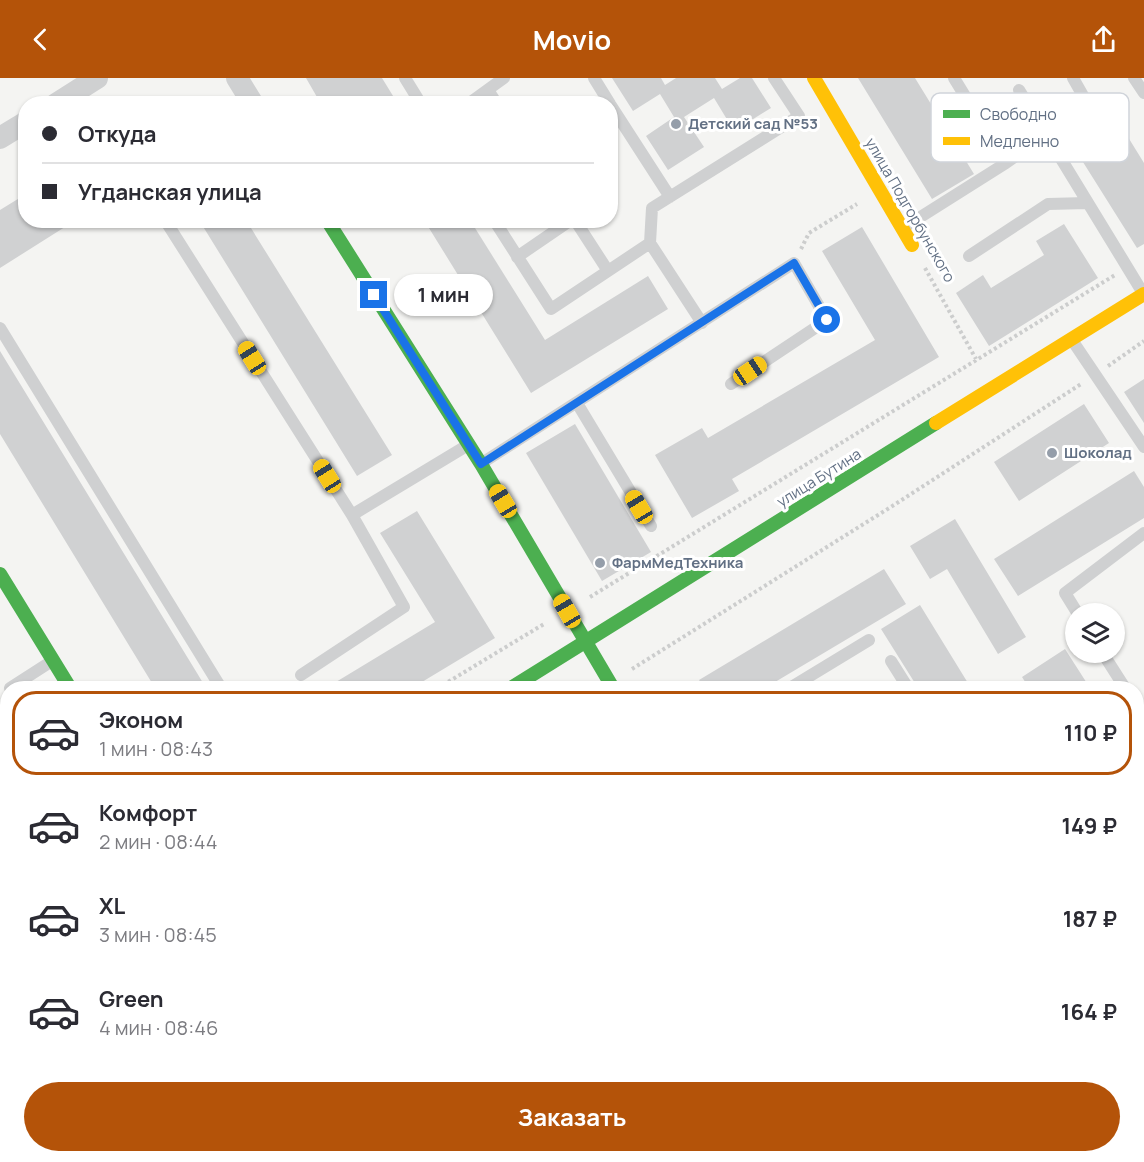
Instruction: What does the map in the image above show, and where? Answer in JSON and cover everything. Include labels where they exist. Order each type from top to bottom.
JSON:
[{"type":"street","points":[[69,96],[98,78]]},
{"type":"street","points":[[237,78],[248,96]]},
{"type":"street","name":"улица Подгорбунского","points":[[814,78],[912,245]]},
{"type":"street","points":[[0,138],[18,127]]},
{"type":"street","points":[[332,228],[469,444],[608,681]]},
{"type":"street","name":"улица Бутина","points":[[522,681],[1144,294]]},
{"type":"street","points":[[0,574],[66,681]]},
{"type":"lane","points":[[405,78],[416,96]]},
{"type":"lane","points":[[479,96],[504,78]]},
{"type":"lane","points":[[594,78],[605,96]]},
{"type":"lane","points":[[702,323],[650,243],[652,208],[800,116],[774,78]]},
{"type":"lane","points":[[954,78],[963,93]]},
{"type":"lane","points":[[1073,78],[1082,93]]},
{"type":"lane","points":[[1134,78],[1144,93]]},
{"type":"lane","points":[[488,90],[492,96]]},
{"type":"lane","points":[[618,116],[670,197]]},
{"type":"lane","points":[[1063,162],[1144,294]]},
{"type":"lane","points":[[902,229],[1006,163]]},
{"type":"lane","points":[[969,256],[1048,204],[1087,203]]},
{"type":"lane","points":[[170,228],[352,515],[404,607],[301,675]]},
{"type":"lane","points":[[500,228],[551,309],[650,243]]},
{"type":"lane","points":[[517,256],[561,228]]},
{"type":"lane","points":[[578,228],[608,271]]},
{"type":"lane","points":[[481,464],[794,263],[827,320],[731,384]]},
{"type":"lane","points":[[0,328],[217,681]]},
{"type":"lane","points":[[1071,339],[1144,447]]},
{"type":"lane","points":[[577,403],[651,526]]},
{"type":"lane","points":[[352,515],[469,444]]},
{"type":"lane","points":[[1071,603],[1065,593],[1144,532]]},
{"type":"lane","points":[[802,681],[869,640]]},
{"type":"lane","points":[[22,681],[53,661]]},
{"type":"lane","points":[[891,661],[904,681]]},
{"type":"lane","points":[[1109,663],[1121,681]]},
{"type":"path","points":[[794,263],[809,233],[880,190]]},
{"type":"path","name":"улица Подгорбунского","points":[[912,245],[976,359]]},
{"type":"path","points":[[450,681],[1127,268]]},
{"type":"path","points":[[619,681],[1095,375],[1144,341]]},
{"type":"building","points":[[306,78],[382,78],[393,96],[316,96]]},
{"type":"building","name":"Детский сад №53","points":[[612,78],[661,78],[665,85],[676,78],[715,78],[722,89],[740,78],[752,78],[771,108],[734,131],[714,98],[684,117],[704,147],[668,170],[646,136],[674,117],[660,94],[633,111]]},
{"type":"building","points":[[858,78],[915,78],[931,104],[931,162],[967,162],[974,174],[932,199]]},
{"type":"building","points":[[1129,139],[1144,163],[1144,244],[1137,248],[1083,162],[1129,162]]},
{"type":"building","points":[[18,199],[18,228],[63,228],[0,268],[0,210]]},
{"type":"building","points":[[1064,224],[1098,278],[989,346],[956,293],[983,275],[991,288],[1044,255],[1036,241]]},
{"type":"building","points":[[862,227],[939,357],[732,479],[739,491],[692,518],[655,455],[702,428],[708,438],[875,340],[822,251]]},
{"type":"building","points":[[204,228],[251,228],[392,455],[357,476]]},
{"type":"building","points":[[429,228],[475,228],[545,340],[648,276],[668,309],[531,393]]},
{"type":"building","points":[[0,351],[202,681],[151,681],[0,434]]},
{"type":"building","points":[[1144,379],[1144,423],[1124,392]]},
{"type":"building","name":"Шоколад","points":[[1084,404],[1109,443],[1019,501],[994,462]]},
{"type":"building","points":[[575,424],[651,552],[602,581],[526,453]]},
{"type":"building","points":[[1134,471],[1144,487],[1144,518],[1018,596],[994,559]]},
{"type":"building","points":[[417,511],[495,638],[424,681],[338,681],[435,622],[380,533]]},
{"type":"building","points":[[955,519],[1026,637],[998,654],[947,569],[930,579],[910,546]]},
{"type":"building","points":[[884,569],[906,604],[777,681],[699,680]]},
{"type":"building","points":[[920,605],[967,681],[914,681],[881,629]]},
{"type":"building","points":[[1065,649],[1065,663],[1074,663],[1086,681],[1025,681],[1022,677]]},
{"type":"traffic: fast","points":[[332,228],[481,464],[609,681]]},
{"type":"traffic: fast","points":[[522,681],[936,423]]},
{"type":"traffic: fast","points":[[0,574],[66,681]]},
{"type":"traffic: slow","points":[[814,78],[912,245]]},
{"type":"traffic: slow","points":[[936,423],[1144,294]]},
{"type":"place","name":"Детский сад №53","points":[[676,124]]},
{"type":"place","name":"Шоколад","points":[[1052,453]]},
{"type":"place","name":"ФармМедТехника","points":[[600,563]]},
{"type":"route","points":[[374,295],[481,464],[794,263],[827,320]]}]
